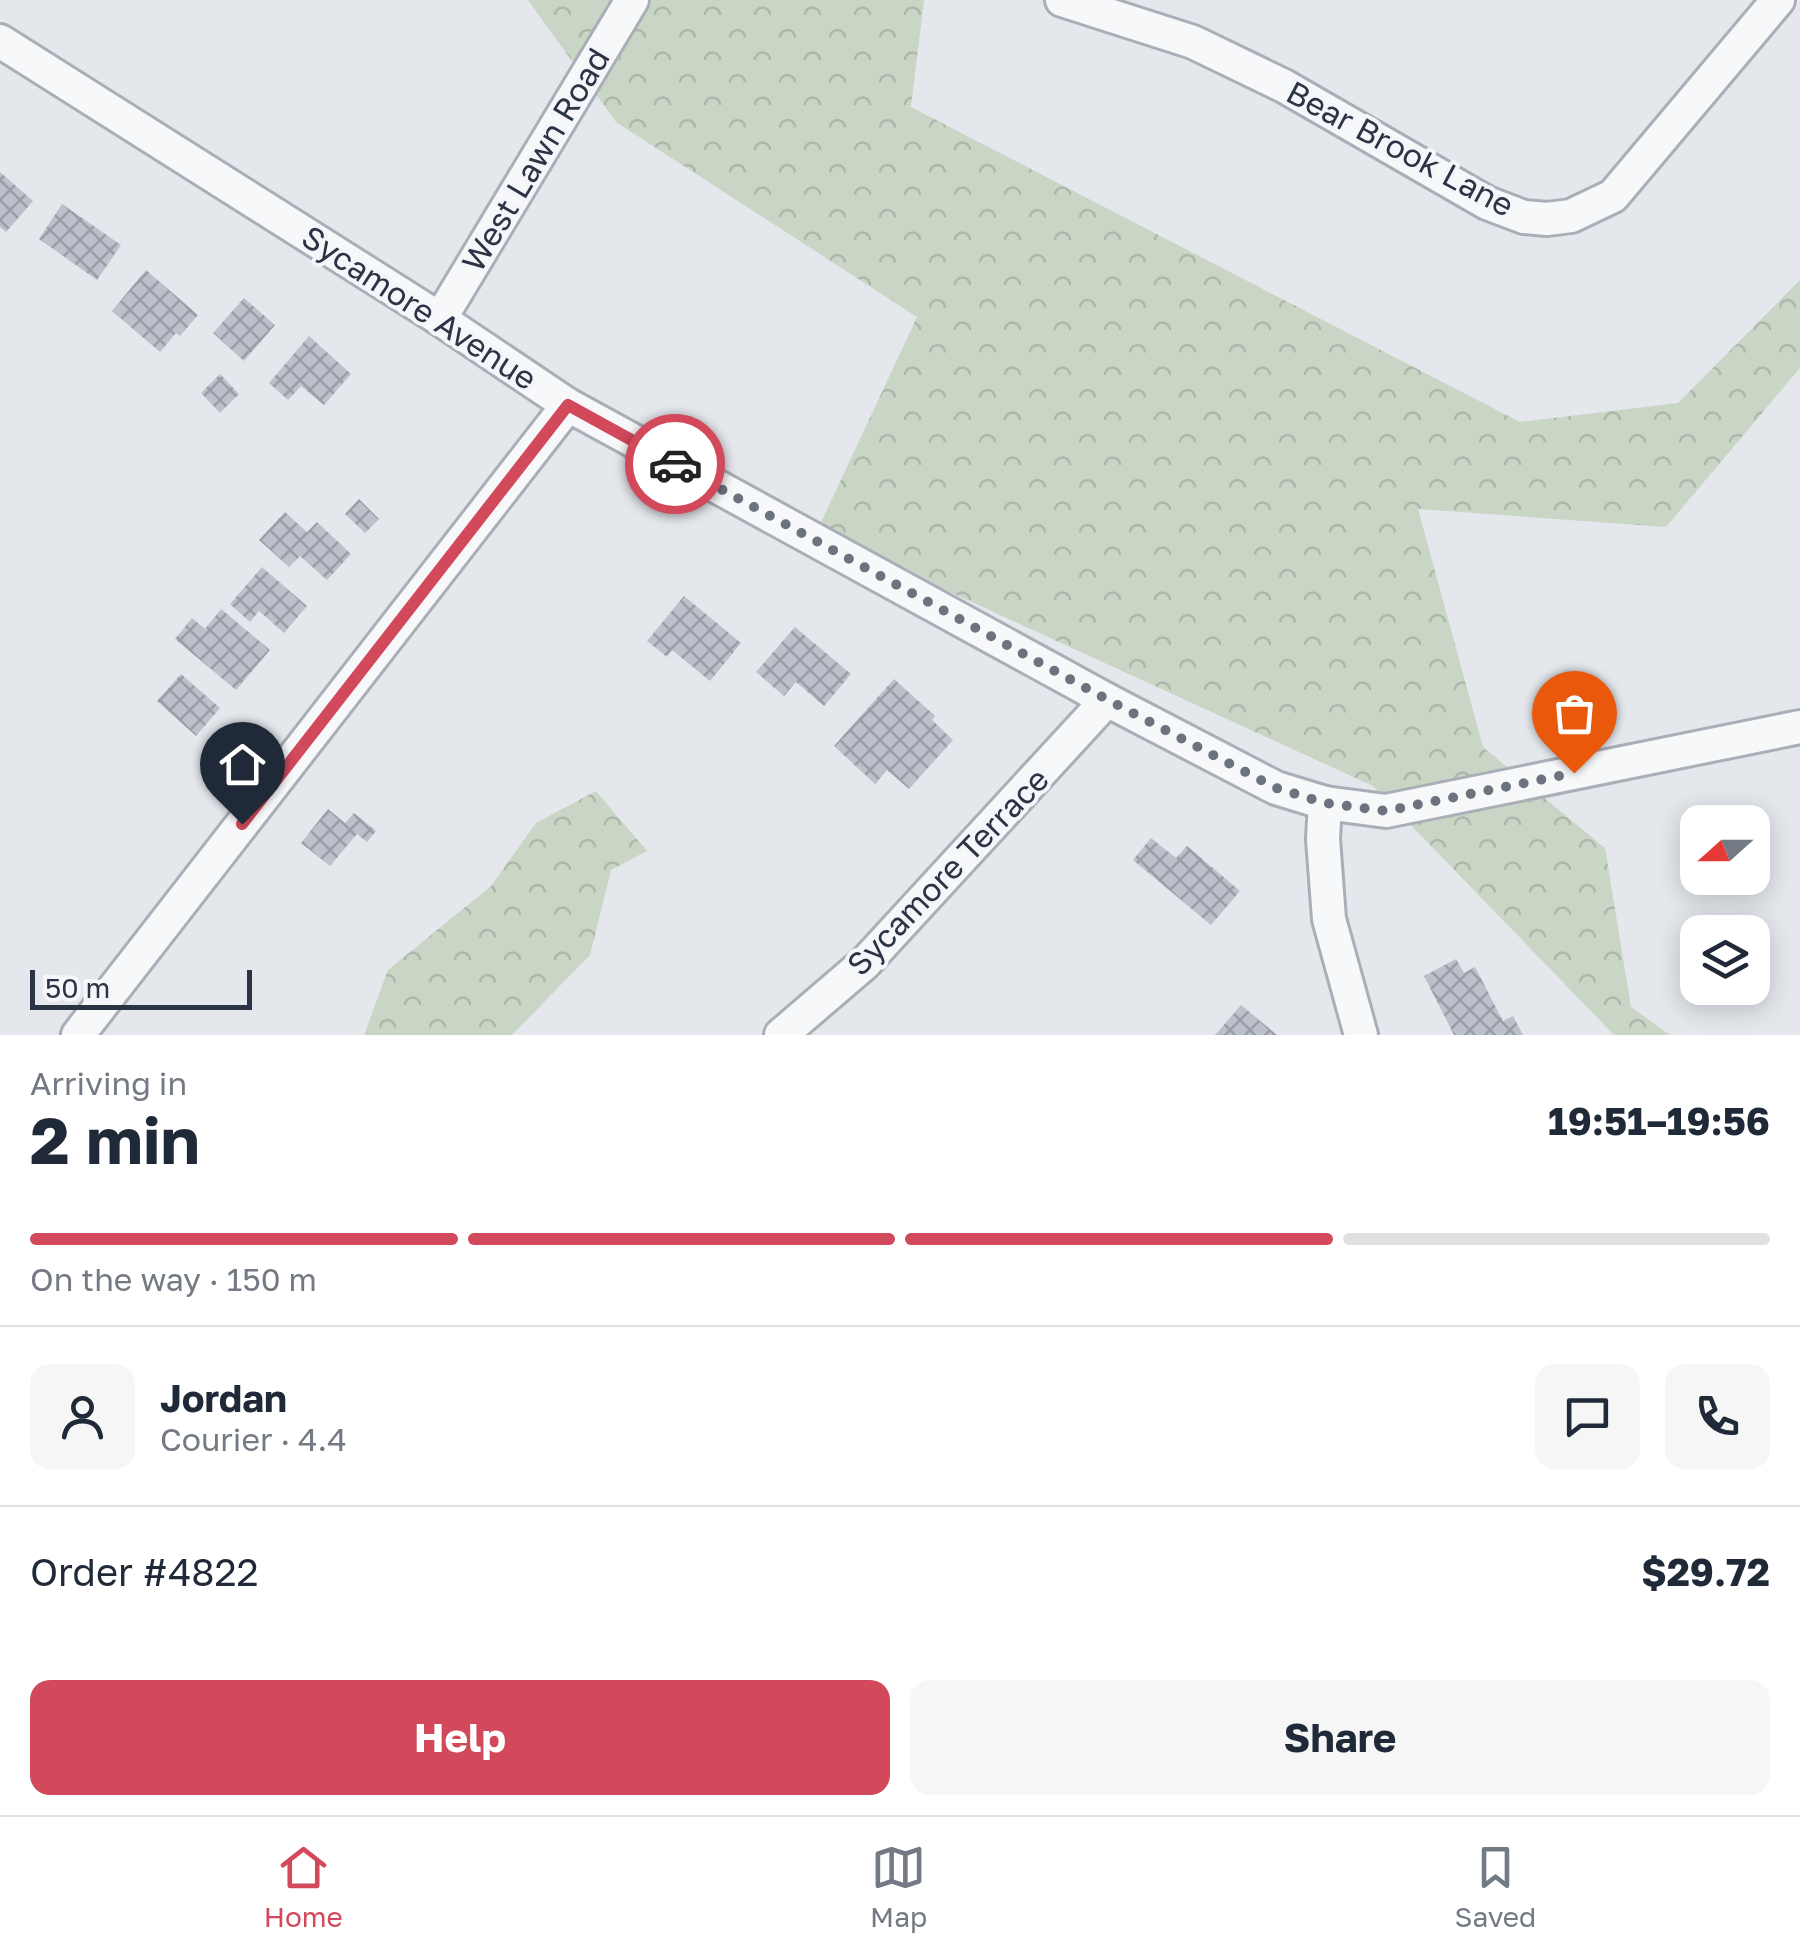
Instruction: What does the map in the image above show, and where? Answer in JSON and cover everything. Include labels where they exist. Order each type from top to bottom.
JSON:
[{"type":"street","name":"West Lawn Road","points":[[440,319],[632,0]]},
{"type":"street","name":"Bear Brook Lane","points":[[1062,0],[1153,13],[1193,42],[1284,86],[1488,202],[1524,217],[1547,218],[1570,216],[1612,196],[1778,0]]},
{"type":"street","name":"Sycamore Avenue","points":[[0,41],[440,319],[568,405],[1276,788],[1325,803],[1386,811],[1800,727]]},
{"type":"street","points":[[78,1035],[568,405]]},
{"type":"street","name":"Sycamore Terrace","points":[[781,1035],[866,963],[1108,700]]},
{"type":"street","points":[[1325,803],[1323,838],[1329,918],[1362,1035]]},
{"type":"green space","points":[[528,0],[924,0],[911,107],[1520,422],[1678,403],[1800,280],[1800,368],[1666,527],[1418,509],[1483,747],[1605,848],[1631,1007],[1670,1035],[1614,1035],[1373,786],[817,531],[917,317],[616,122]]},
{"type":"green space","points":[[596,791],[647,851],[611,870],[590,955],[512,1035],[364,1035],[388,970],[491,886],[536,823]]},
{"type":"building","points":[[0,172],[33,201],[6,232],[0,227]]},
{"type":"building","points":[[62,204],[121,245],[97,280],[39,239]]},
{"type":"building","points":[[146,270],[198,315],[160,352],[112,311]]},
{"type":"building","points":[[244,298],[275,325],[244,361],[213,333]]},
{"type":"building","points":[[309,336],[351,374],[324,405],[301,386],[288,400],[269,383]]},
{"type":"building","points":[[220,374],[239,394],[220,413],[201,393]]},
{"type":"building","points":[[359,499],[379,519],[365,533],[345,514]]},
{"type":"building","points":[[285,512],[307,532],[317,522],[351,554],[327,580],[300,556],[289,567],[259,540]]},
{"type":"building","points":[[262,567],[307,606],[284,633],[259,611],[250,622],[230,604]]},
{"type":"building","points":[[684,596],[741,643],[710,681],[672,650],[667,657],[647,641]]},
{"type":"building","points":[[221,609],[270,650],[236,690],[175,639],[192,618],[205,629]]},
{"type":"building","points":[[795,627],[851,674],[824,706],[796,682],[784,696],[756,672]]},
{"type":"building","points":[[181,674],[220,708],[196,736],[157,701]]},
{"type":"building","points":[[894,679],[935,716],[932,720],[953,740],[909,789],[887,770],[875,784],[834,746]]},
{"type":"building","points":[[328,809],[345,823],[354,813],[376,831],[367,842],[357,834],[330,866],[301,843]]},
{"type":"building","points":[[1151,838],[1176,858],[1187,846],[1240,891],[1211,925],[1133,860]]},
{"type":"building","points":[[1456,959],[1464,973],[1475,967],[1503,1021],[1513,1016],[1523,1035],[1454,1035],[1424,976]]},
{"type":"building","points":[[1241,1005],[1277,1035],[1215,1035]]},
{"type":"way so far","points":[[675,464],[1276,788],[1325,803],[1386,811],[1574,773]]},
{"type":"route","points":[[242,824],[568,405],[675,464]]}]
